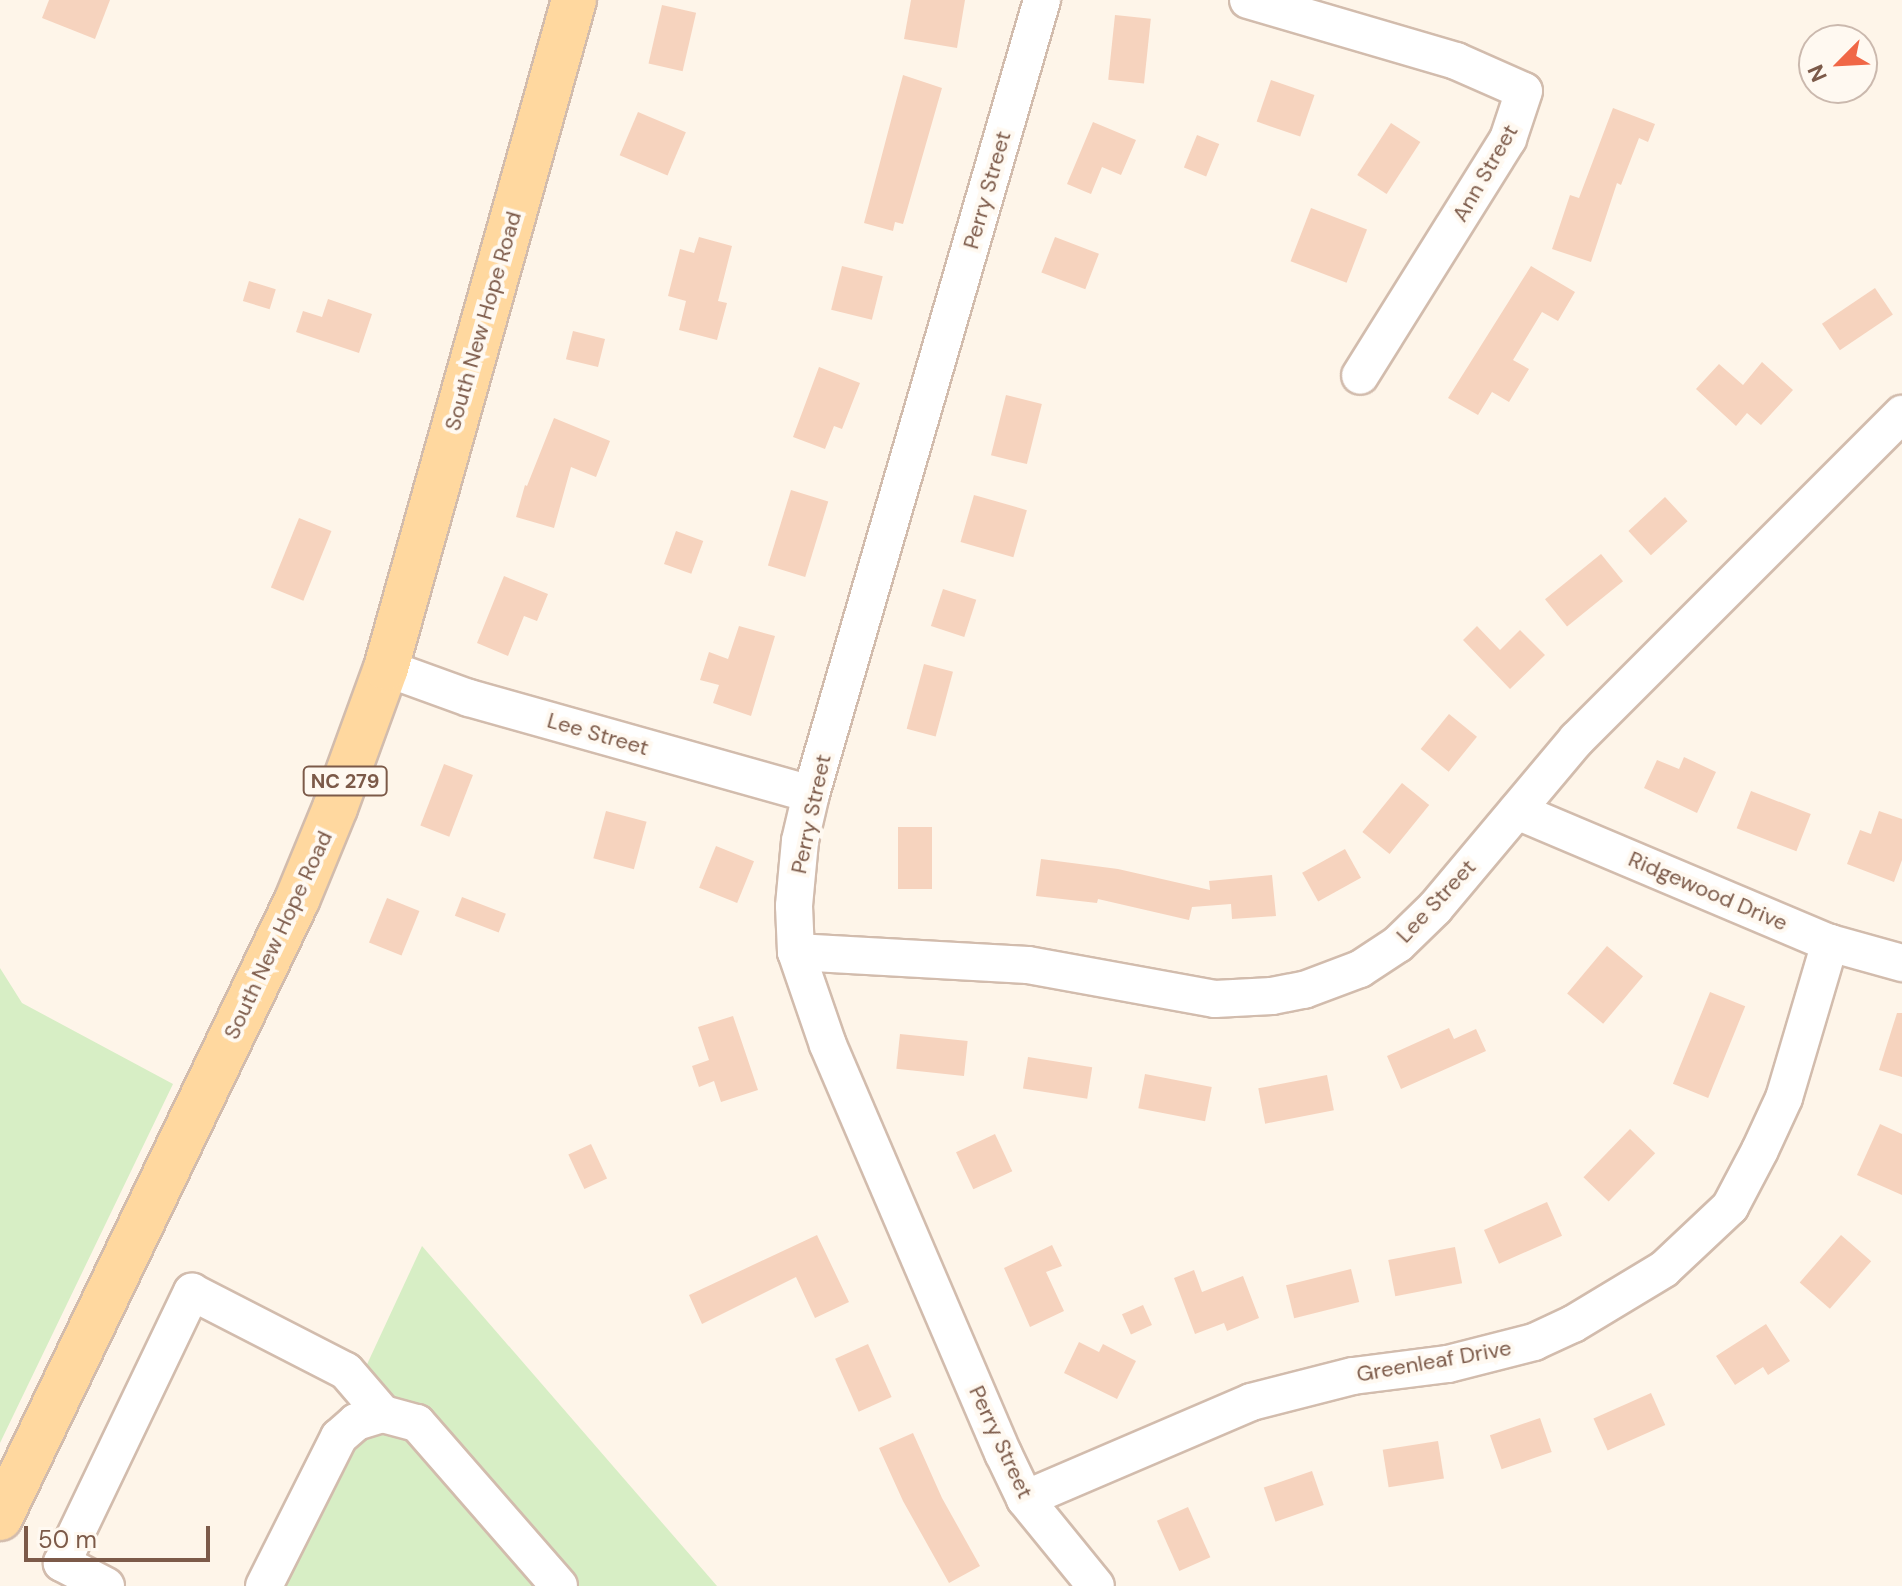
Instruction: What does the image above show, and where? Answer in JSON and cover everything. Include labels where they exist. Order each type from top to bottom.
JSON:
[{"type":"main road","name":"South New Hope Road","points":[[0,1518],[297,900],[335,808],[386,668],[574,0]]},
{"type":"street","name":"Perry Street","points":[[1042,0],[811,794],[800,841],[795,893],[796,952],[828,1045],[1025,1499],[1096,1586]]},
{"type":"street","name":"Ann Street","points":[[1248,0],[1456,61],[1524,91],[1508,139],[1360,376]]},
{"type":"street","name":"Lee Street","points":[[796,952],[1028,965],[1215,999],[1282,994],[1360,969],[1398,944],[1435,908],[1577,739],[1902,414]]},
{"type":"street","name":"Lee Street","points":[[386,668],[469,698],[811,794]]},
{"type":"street","name":"Ridgewood Drive","points":[[1517,811],[1830,943],[1902,963]]},
{"type":"street","name":"Greenleaf Drive","points":[[1025,1499],[1251,1402],[1353,1376],[1448,1364],[1534,1342],[1573,1324],[1664,1269],[1730,1207],[1760,1150],[1788,1085],[1830,943]]},
{"type":"street","points":[[106,1586],[62,1563],[192,1292],[346,1371],[383,1414]]},
{"type":"street","points":[[264,1586],[339,1437],[356,1422],[383,1414],[417,1423],[559,1586]]},
{"type":"green space","points":[[0,968],[22,1003],[173,1084],[0,1443]]},
{"type":"green space","points":[[422,1246],[717,1586],[264,1586]]},
{"type":"building","points":[[49,0],[110,0],[95,39],[42,18]]},
{"type":"building","points":[[911,0],[965,0],[957,48],[904,39]]},
{"type":"building","points":[[662,5],[696,13],[683,71],[649,63]]},
{"type":"building","points":[[1115,15],[1151,19],[1144,83],[1108,80]]},
{"type":"building","points":[[903,75],[942,88],[903,224],[895,222],[893,231],[864,223]]},
{"type":"building","points":[[1271,80],[1314,95],[1300,137],[1257,122]]},
{"type":"building","points":[[1613,108],[1655,124],[1648,142],[1639,138],[1621,185],[1617,183],[1591,262],[1552,249],[1570,195],[1579,198]]},
{"type":"building","points":[[638,112],[686,132],[668,176],[620,155]]},
{"type":"building","points":[[1093,122],[1136,140],[1121,175],[1102,167],[1091,194],[1067,184]]},
{"type":"building","points":[[1391,123],[1420,142],[1387,194],[1357,175]]},
{"type":"building","points":[[1197,135],[1219,144],[1206,176],[1184,167]]},
{"type":"building","points":[[1311,208],[1367,230],[1347,283],[1291,261]]},
{"type":"building","points":[[699,237],[732,246],[718,301],[727,303],[717,340],[679,330],[686,301],[668,296],[680,249],[694,253]]},
{"type":"building","points":[[1055,237],[1099,254],[1085,289],[1041,272]]},
{"type":"building","points":[[842,266],[883,276],[872,320],[831,310]]},
{"type":"building","points":[[1531,266],[1575,292],[1558,321],[1542,312],[1513,360],[1529,369],[1509,402],[1492,392],[1478,415],[1448,398]]},
{"type":"building","points":[[249,281],[276,289],[270,309],[243,301]]},
{"type":"building","points":[[1875,288],[1893,315],[1840,350],[1822,324]]},
{"type":"building","points":[[328,299],[372,314],[359,353],[296,332],[303,311],[322,317]]},
{"type":"building","points":[[573,331],[605,339],[598,367],[566,359]]},
{"type":"building","points":[[1762,362],[1793,390],[1761,425],[1747,413],[1736,426],[1696,389],[1719,364],[1743,385]]},
{"type":"building","points":[[819,367],[860,383],[842,429],[834,426],[825,449],[793,437]]},
{"type":"building","points":[[1006,395],[1042,404],[1027,464],[991,455]]},
{"type":"building","points":[[554,418],[610,441],[596,477],[571,467],[554,528],[516,517],[525,485]]},
{"type":"building","points":[[791,490],[828,501],[805,577],[768,566]]},
{"type":"building","points":[[974,495],[1027,510],[1013,557],[960,542]]},
{"type":"building","points":[[1665,497],[1688,521],[1651,555],[1628,531]]},
{"type":"building","points":[[299,518],[331,531],[303,601],[271,588]]},
{"type":"building","points":[[676,531],[703,541],[691,574],[664,564]]},
{"type":"building","points":[[1601,554],[1623,581],[1567,627],[1545,599]]},
{"type":"building","points":[[504,576],[548,594],[537,621],[524,616],[508,656],[477,643]]},
{"type":"building","points":[[943,589],[976,600],[964,637],[931,626]]},
{"type":"building","points":[[739,626],[775,636],[751,716],[713,703],[719,685],[700,680],[709,652],[728,659]]},
{"type":"building","points":[[1477,626],[1500,650],[1520,630],[1545,655],[1510,689],[1463,640]]},
{"type":"building","points":[[924,664],[953,672],[936,736],[907,729]]},
{"type":"building","points":[[1449,714],[1477,737],[1449,772],[1421,749]]},
{"type":"building","points":[[1684,757],[1716,772],[1697,813],[1644,788],[1657,760],[1679,769]]},
{"type":"building","points":[[444,764],[473,775],[449,837],[420,826]]},
{"type":"building","points":[[1402,783],[1429,805],[1390,854],[1362,832]]},
{"type":"building","points":[[1751,791],[1811,814],[1796,851],[1737,828]]},
{"type":"building","points":[[606,811],[647,822],[634,869],[593,858]]},
{"type":"building","points":[[1879,811],[1902,819],[1902,860],[1894,882],[1847,864],[1860,830],[1871,834]]},
{"type":"building","points":[[898,827],[932,827],[932,889],[898,889]]},
{"type":"building","points":[[716,846],[754,861],[737,903],[699,888]]},
{"type":"building","points":[[1345,849],[1361,878],[1318,902],[1302,873]]},
{"type":"building","points":[[1041,859],[1118,869],[1210,890],[1209,881],[1272,875],[1276,916],[1232,919],[1231,904],[1192,907],[1189,920],[1098,899],[1097,903],[1036,896]]},
{"type":"building","points":[[462,897],[506,914],[499,933],[455,916]]},
{"type":"building","points":[[387,898],[419,911],[401,956],[369,943]]},
{"type":"building","points":[[1607,946],[1643,976],[1603,1024],[1567,993]]},
{"type":"building","points":[[1710,992],[1745,1006],[1708,1098],[1673,1084]]},
{"type":"building","points":[[1897,1013],[1902,1013],[1902,1077],[1879,1070]]},
{"type":"building","points":[[733,1016],[758,1090],[721,1102],[714,1081],[699,1087],[692,1066],[709,1060],[698,1027]]},
{"type":"building","points":[[1449,1028],[1454,1039],[1476,1029],[1486,1051],[1401,1089],[1387,1056]]},
{"type":"building","points":[[900,1034],[968,1041],[964,1076],[896,1069]]},
{"type":"building","points":[[1028,1057],[1092,1067],[1087,1099],[1023,1089]]},
{"type":"building","points":[[1145,1074],[1212,1087],[1205,1121],[1138,1108]]},
{"type":"building","points":[[1327,1075],[1334,1110],[1265,1124],[1258,1088]]},
{"type":"building","points":[[1880,1124],[1902,1134],[1902,1195],[1857,1175]]},
{"type":"building","points":[[1630,1129],[1655,1153],[1609,1202],[1583,1177]]},
{"type":"building","points":[[995,1134],[1012,1171],[973,1189],[956,1152]]},
{"type":"building","points":[[591,1144],[607,1178],[584,1189],[568,1155]]},
{"type":"building","points":[[1547,1202],[1562,1236],[1499,1264],[1484,1230]]},
{"type":"building","points":[[817,1235],[849,1302],[815,1318],[796,1277],[702,1324],[689,1295]]},
{"type":"building","points":[[1841,1235],[1871,1261],[1830,1309],[1800,1283]]},
{"type":"building","points":[[1052,1245],[1062,1266],[1046,1272],[1064,1311],[1030,1327],[1004,1268]]},
{"type":"building","points":[[1455,1247],[1462,1283],[1395,1296],[1388,1260]]},
{"type":"building","points":[[1351,1269],[1359,1302],[1294,1318],[1286,1285]]},
{"type":"building","points":[[1194,1270],[1202,1292],[1243,1276],[1259,1318],[1227,1331],[1224,1323],[1195,1334],[1174,1278]]},
{"type":"building","points":[[1143,1305],[1152,1325],[1131,1334],[1122,1314]]},
{"type":"building","points":[[1766,1324],[1790,1361],[1768,1375],[1763,1367],[1735,1385],[1716,1356]]},
{"type":"building","points":[[1079,1342],[1099,1352],[1103,1344],[1136,1361],[1117,1399],[1064,1373]]},
{"type":"building","points":[[868,1344],[892,1397],[859,1412],[835,1359]]},
{"type":"building","points":[[1651,1393],[1665,1425],[1608,1451],[1593,1419]]},
{"type":"building","points":[[1540,1418],[1552,1452],[1502,1469],[1490,1435]]},
{"type":"building","points":[[913,1433],[942,1498],[980,1566],[949,1583],[903,1501],[879,1448]]},
{"type":"building","points":[[1438,1441],[1444,1479],[1389,1487],[1383,1450]]},
{"type":"building","points":[[1312,1471],[1324,1505],[1275,1522],[1264,1488]]},
{"type":"building","points":[[1188,1507],[1210,1557],[1179,1571],[1157,1521]]}]
